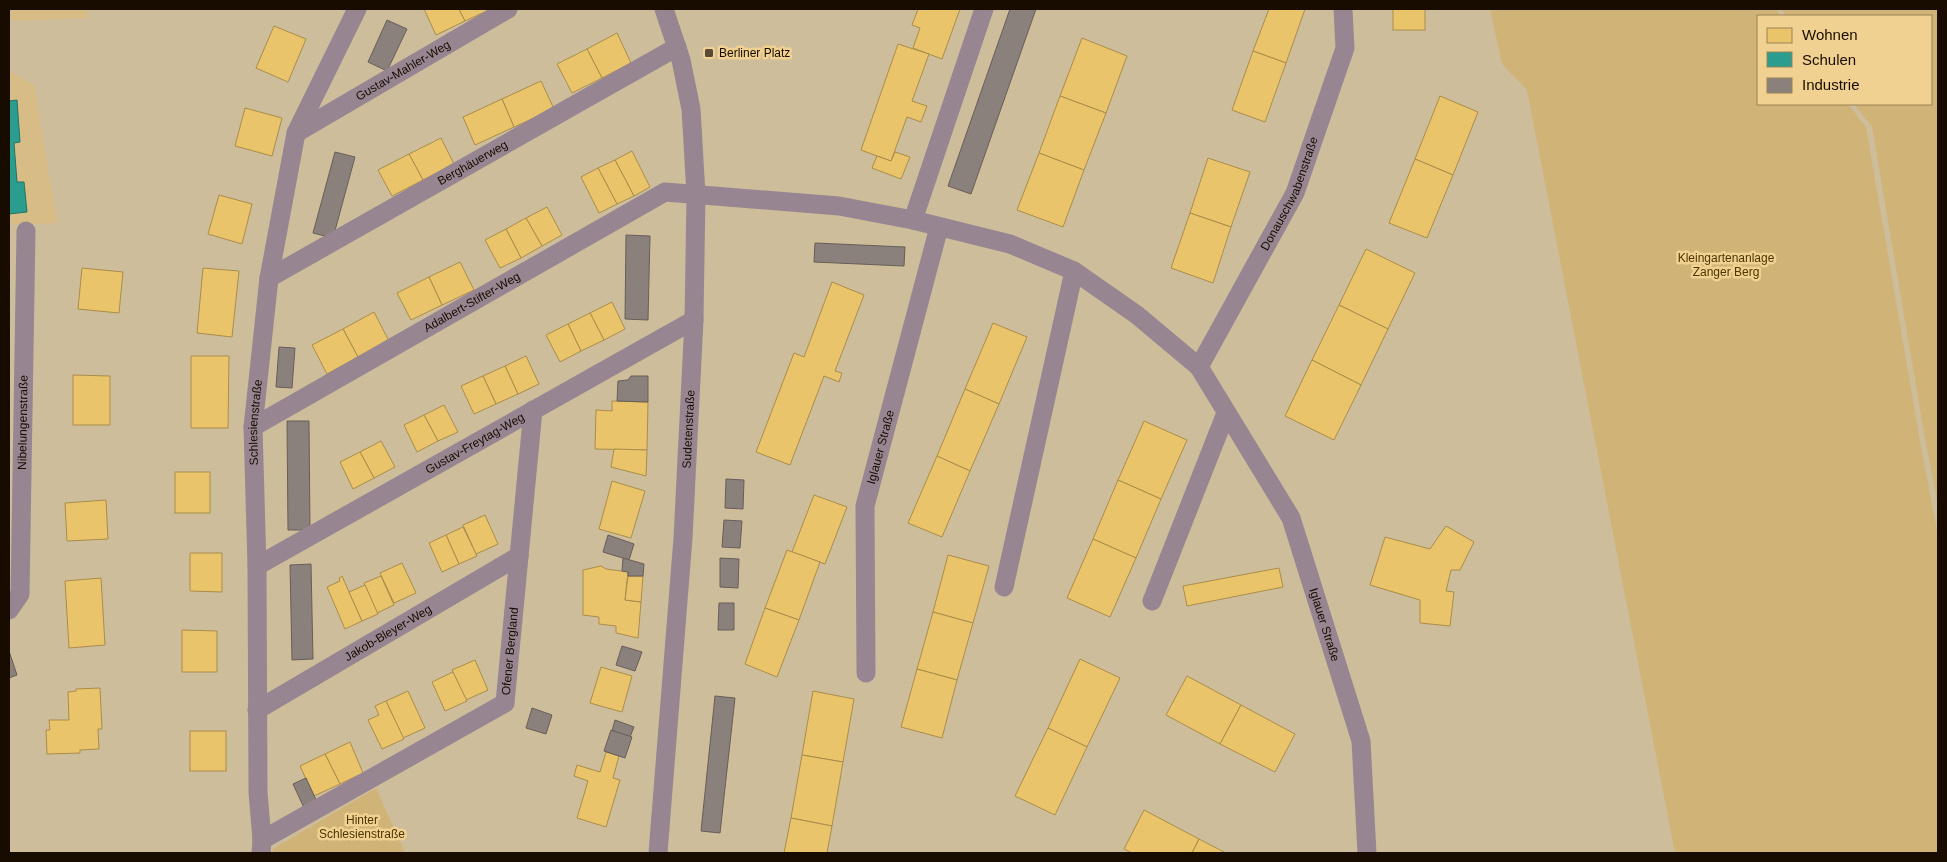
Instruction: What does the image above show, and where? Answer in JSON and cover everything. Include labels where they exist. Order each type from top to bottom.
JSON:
[{"type":"street","name":"Schlesienstraße","points":[[262,847],[258,792],[257,566],[253,427],[269,278],[296,133],[357,9]]},
{"type":"street","name":"Gustav-Mahler-Weg","points":[[296,133],[508,9]]},
{"type":"street","name":"Sudetenstraße","points":[[658,853],[682,548],[694,320],[696,194],[691,109],[677,47],[664,9]]},
{"type":"street","points":[[912,220],[984,9]]},
{"type":"street","name":"Donauschwabenstraße","points":[[1198,366],[1295,193],[1345,48],[1343,9]]},
{"type":"street","name":"Berghäuerweg","points":[[269,278],[677,47]]},
{"type":"street","name":"Adalbert-Stifter-Weg","points":[[253,427],[665,192],[696,194]]},
{"type":"street","name":"Iglauer Straße","points":[[696,194],[839,206],[912,220],[1010,244],[1074,271],[1137,315],[1198,366],[1291,518],[1361,741],[1367,853]]},
{"type":"street","name":"Iglauer Straße","points":[[866,673],[865,506],[939,226]]},
{"type":"street","name":"Nibelungenstraße","points":[[9,610],[20,594],[26,231]]},
{"type":"street","points":[[1004,588],[1074,271]]},
{"type":"street","name":"Gustav-Freytag-Weg","points":[[257,566],[694,320]]},
{"type":"street","name":"Ofener Bergland","points":[[262,847],[506,703],[533,410]]},
{"type":"street","points":[[1152,601],[1226,413]]},
{"type":"street","name":"Jakob-Bleyer-Weg","points":[[257,710],[519,556]]},
{"type":"shaded area","points":[[9,9],[87,9],[87,18],[9,21]]},
{"type":"shaded area","points":[[9,71],[34,85],[57,223],[9,225]]},
{"type":"green space","name":"Kleingartenanlage Zanger Berg","points":[[1490,9],[1776,9],[1780,15],[1757,15],[1757,105],[1849,105],[1866,127],[1938,535],[1938,853],[1675,853],[1527,90],[1502,64]]},
{"type":"green space","points":[[1781,9],[1938,9],[1938,505],[1872,127],[1855,105],[1932,105],[1932,15],[1786,15]]},
{"type":"green space","name":"Hinter Schlesienstraße","points":[[376,788],[405,853],[273,853],[273,849]]},
{"type":"building: Wohnen","points":[[424,9],[459,9],[465,21],[436,35]]},
{"type":"building: Wohnen","points":[[459,9],[491,9],[465,21]]},
{"type":"building: Wohnen","points":[[918,9],[960,9],[942,59],[913,48],[920,28],[912,25]]},
{"type":"building: Wohnen","points":[[1269,9],[1305,9],[1286,63],[1253,51]]},
{"type":"building: Wohnen","points":[[1393,9],[1425,9],[1425,30],[1393,30]]},
{"type":"building: Wohnen","points":[[274,26],[306,39],[288,82],[256,68]]},
{"type":"building: Wohnen","points":[[617,33],[631,63],[602,78],[587,49]]},
{"type":"building: Wohnen","points":[[1082,38],[1127,56],[1106,113],[1060,96]]},
{"type":"building: Wohnen","points":[[898,44],[929,54],[912,101],[927,106],[921,122],[907,117],[891,161],[861,150]]},
{"type":"building: Wohnen","points":[[587,49],[602,78],[572,93],[557,64]]},
{"type":"building: Wohnen","points":[[1253,51],[1286,63],[1265,122],[1232,110]]},
{"type":"building: Wohnen","points":[[541,81],[554,109],[514,127],[502,99]]},
{"type":"building: Wohnen","points":[[1060,96],[1106,113],[1084,170],[1039,153]]},
{"type":"building: Wohnen","points":[[1440,96],[1478,112],[1453,175],[1415,159]]},
{"type":"building: Wohnen","points":[[502,99],[514,127],[475,145],[463,117]]},
{"type":"building: Wohnen","points":[[245,108],[282,118],[272,156],[235,146]]},
{"type":"building: Wohnen","points":[[441,138],[454,164],[423,180],[409,154]]},
{"type":"building: Wohnen","points":[[632,151],[650,187],[634,196],[615,160]]},
{"type":"building: Wohnen","points":[[895,152],[910,157],[901,179],[872,168],[877,156],[891,161]]},
{"type":"building: Wohnen","points":[[1039,153],[1084,170],[1063,227],[1017,210]]},
{"type":"building: Wohnen","points":[[409,154],[423,180],[392,196],[378,170]]},
{"type":"building: Wohnen","points":[[1208,158],[1250,172],[1231,227],[1190,213]]},
{"type":"building: Wohnen","points":[[1415,159],[1453,175],[1427,238],[1389,223]]},
{"type":"building: Wohnen","points":[[615,160],[634,196],[617,204],[598,168]]},
{"type":"building: Wohnen","points":[[598,168],[617,204],[599,213],[581,177]]},
{"type":"building: Wohnen","points":[[219,195],[252,204],[242,244],[208,234]]},
{"type":"building: Wohnen","points":[[547,207],[562,235],[542,246],[526,218]]},
{"type":"building: Wohnen","points":[[1190,213],[1231,227],[1213,283],[1171,268]]},
{"type":"building: Wohnen","points":[[526,218],[542,246],[521,258],[506,229]]},
{"type":"building: Wohnen","points":[[506,229],[521,258],[500,268],[485,240]]},
{"type":"building: Wohnen","points":[[1366,249],[1415,273],[1388,329],[1339,305]]},
{"type":"building: Wohnen","points":[[460,262],[474,290],[442,305],[429,277]]},
{"type":"building: Wohnen","points":[[82,268],[123,272],[119,313],[78,309]]},
{"type":"building: Wohnen","points":[[203,268],[239,271],[232,337],[197,333]]},
{"type":"building: Wohnen","points":[[429,277],[442,305],[411,320],[397,293]]},
{"type":"building: Wohnen","points":[[832,282],[864,295],[835,371],[842,373],[839,382],[824,376],[790,465],[756,452],[794,353],[804,357]]},
{"type":"building: Wohnen","points":[[612,302],[625,329],[604,340],[590,313]]},
{"type":"building: Wohnen","points":[[1339,305],[1388,329],[1361,385],[1312,360]]},
{"type":"building: Wohnen","points":[[374,312],[389,341],[358,357],[343,329]]},
{"type":"building: Wohnen","points":[[590,313],[604,340],[581,351],[568,324]]},
{"type":"building: Wohnen","points":[[993,323],[1027,337],[999,404],[965,389]]},
{"type":"building: Wohnen","points":[[568,324],[581,351],[560,362],[546,335]]},
{"type":"building: Wohnen","points":[[343,329],[358,357],[327,374],[312,345]]},
{"type":"building: Wohnen","points":[[191,356],[229,356],[228,428],[191,428]]},
{"type":"building: Wohnen","points":[[526,356],[539,384],[518,394],[505,366]]},
{"type":"building: Wohnen","points":[[1312,360],[1361,385],[1334,440],[1285,416]]},
{"type":"building: Wohnen","points":[[505,366],[518,394],[496,404],[483,376]]},
{"type":"building: Wohnen","points":[[73,375],[110,376],[110,425],[73,425]]},
{"type":"building: Wohnen","points":[[483,376],[496,404],[474,414],[461,386]]},
{"type":"building: Wohnen","points":[[965,389],[999,404],[970,471],[937,456]]},
{"type":"building: Wohnen","points":[[612,401],[648,402],[647,450],[595,449],[596,410],[612,411]]},
{"type":"building: Wohnen","points":[[444,405],[458,432],[438,441],[424,415]]},
{"type":"building: Wohnen","points":[[424,415],[438,441],[417,452],[404,425]]},
{"type":"building: Wohnen","points":[[1144,421],[1187,440],[1161,499],[1118,480]]},
{"type":"building: Wohnen","points":[[381,441],[395,467],[374,478],[360,452]]},
{"type":"building: Wohnen","points":[[614,449],[647,450],[646,476],[611,467]]},
{"type":"building: Wohnen","points":[[360,452],[374,478],[353,489],[340,462]]},
{"type":"building: Wohnen","points":[[937,456],[970,471],[942,537],[908,523]]},
{"type":"building: Wohnen","points":[[175,472],[210,472],[210,513],[175,513]]},
{"type":"building: Wohnen","points":[[1118,480],[1161,499],[1136,558],[1093,539]]},
{"type":"building: Wohnen","points":[[612,481],[645,491],[631,538],[599,529]]},
{"type":"building: Wohnen","points":[[814,495],[847,507],[825,564],[792,552]]},
{"type":"building: Wohnen","points":[[106,500],[108,539],[67,541],[65,503]]},
{"type":"building: Wohnen","points":[[485,515],[498,544],[476,554],[463,525]]},
{"type":"building: Wohnen","points":[[1446,526],[1474,542],[1460,570],[1451,570],[1446,591],[1454,592],[1450,626],[1420,623],[1420,600],[1370,585],[1385,537],[1430,549]]},
{"type":"building: Wohnen","points":[[463,527],[477,556],[459,564],[446,535]]},
{"type":"building: Wohnen","points":[[446,535],[459,564],[442,572],[429,543]]},
{"type":"building: Wohnen","points":[[1093,539],[1136,558],[1110,617],[1067,598]]},
{"type":"building: Wohnen","points":[[787,550],[820,562],[799,620],[765,608]]},
{"type":"building: Wohnen","points":[[190,553],[222,553],[222,592],[190,591]]},
{"type":"building: Wohnen","points":[[948,555],[989,566],[973,623],[933,612]]},
{"type":"building: Wohnen","points":[[402,563],[416,593],[394,603],[380,573]]},
{"type":"building: Wohnen","points":[[601,566],[606,569],[628,572],[625,600],[641,602],[638,638],[616,633],[616,626],[599,624],[599,617],[583,615],[583,570]]},
{"type":"building: Wohnen","points":[[1279,568],[1283,587],[1187,606],[1183,586]]},
{"type":"building: Wohnen","points":[[342,576],[362,621],[345,629],[327,587],[340,581],[339,578]]},
{"type":"building: Wohnen","points":[[381,576],[394,605],[377,613],[364,583]]},
{"type":"building: Wohnen","points":[[628,576],[643,576],[641,602],[625,600]]},
{"type":"building: Wohnen","points":[[101,578],[105,645],[69,648],[65,581]]},
{"type":"building: Wohnen","points":[[365,585],[378,614],[362,621],[349,592]]},
{"type":"building: Wohnen","points":[[765,608],[799,620],[777,677],[745,664]]},
{"type":"building: Wohnen","points":[[933,612],[973,623],[957,680],[917,669]]},
{"type":"building: Wohnen","points":[[182,630],[217,631],[217,672],[182,672]]},
{"type":"building: Wohnen","points":[[1080,659],[1120,678],[1087,747],[1048,728]]},
{"type":"building: Wohnen","points":[[475,660],[488,690],[466,700],[452,670]]},
{"type":"building: Wohnen","points":[[601,667],[632,676],[622,712],[590,703]]},
{"type":"building: Wohnen","points":[[917,669],[957,680],[942,738],[901,727]]},
{"type":"building: Wohnen","points":[[453,672],[467,701],[445,711],[432,682]]},
{"type":"building: Wohnen","points":[[1187,676],[1241,705],[1220,744],[1166,715]]},
{"type":"building: Wohnen","points":[[100,688],[102,729],[98,729],[99,749],[80,750],[80,753],[47,754],[46,730],[50,730],[49,720],[69,720],[68,692],[76,691],[76,689]]},
{"type":"building: Wohnen","points":[[408,691],[425,728],[403,738],[386,701]]},
{"type":"building: Wohnen","points":[[813,691],[854,699],[843,762],[802,755]]},
{"type":"building: Wohnen","points":[[386,701],[404,739],[382,749],[368,720],[379,715],[375,706]]},
{"type":"building: Wohnen","points":[[1241,705],[1295,734],[1275,772],[1220,744]]},
{"type":"building: Wohnen","points":[[1048,728],[1087,747],[1055,815],[1015,796]]},
{"type":"building: Wohnen","points":[[190,731],[226,731],[226,771],[190,771]]},
{"type":"building: Wohnen","points":[[350,742],[363,773],[340,784],[325,754]]},
{"type":"building: Wohnen","points":[[606,752],[619,756],[613,778],[620,780],[606,827],[577,818],[588,781],[574,776],[577,765],[600,772]]},
{"type":"building: Wohnen","points":[[325,754],[340,784],[314,796],[300,766]]},
{"type":"building: Wohnen","points":[[802,755],[843,762],[832,826],[791,818]]},
{"type":"building: Wohnen","points":[[1144,810],[1199,839],[1192,853],[1132,853],[1124,849]]},
{"type":"building: Wohnen","points":[[791,818],[832,826],[827,853],[784,853]]},
{"type":"building: Wohnen","points":[[1199,839],[1226,853],[1192,853]]},
{"type":"building: Schulen","points":[[17,100],[20,142],[14,143],[17,182],[24,182],[27,212],[9,214],[9,101]]},
{"type":"building: Industrie","points":[[1010,9],[1036,9],[971,194],[948,186]]},
{"type":"building: Industrie","points":[[387,20],[407,29],[387,71],[368,62]]},
{"type":"building: Industrie","points":[[335,152],[355,157],[333,238],[313,233]]},
{"type":"building: Industrie","points":[[626,235],[650,236],[648,320],[625,319]]},
{"type":"building: Industrie","points":[[815,243],[905,247],[904,266],[814,262]]},
{"type":"building: Industrie","points":[[279,347],[295,348],[292,388],[276,387]]},
{"type":"building: Industrie","points":[[631,376],[648,376],[648,402],[617,401],[618,381],[628,380]]},
{"type":"building: Industrie","points":[[287,421],[309,421],[310,530],[288,530]]},
{"type":"building: Industrie","points":[[726,479],[744,480],[743,509],[725,508]]},
{"type":"building: Industrie","points":[[724,520],[742,521],[740,548],[722,547]]},
{"type":"building: Industrie","points":[[608,535],[634,544],[629,560],[603,552]]},
{"type":"building: Industrie","points":[[623,558],[644,564],[643,576],[628,576],[628,572],[622,571]]},
{"type":"building: Industrie","points":[[720,558],[739,559],[738,588],[720,587]]},
{"type":"building: Industrie","points":[[311,564],[313,659],[292,660],[290,565]]},
{"type":"building: Industrie","points":[[719,603],[734,603],[734,630],[718,630]]},
{"type":"building: Industrie","points":[[622,646],[642,652],[635,671],[616,665]]},
{"type":"building: Industrie","points":[[9,651],[17,675],[9,678]]},
{"type":"building: Industrie","points":[[715,696],[735,698],[720,833],[701,831]]},
{"type":"building: Industrie","points":[[532,708],[552,715],[546,734],[526,728]]},
{"type":"building: Industrie","points":[[615,720],[634,727],[630,737],[612,731]]},
{"type":"building: Industrie","points":[[611,730],[632,737],[625,758],[604,751]]},
{"type":"building: Industrie","points":[[306,778],[318,804],[305,810],[293,784]]},
{"type":"place","name":"Berliner Platz","points":[[709,53]]}]
